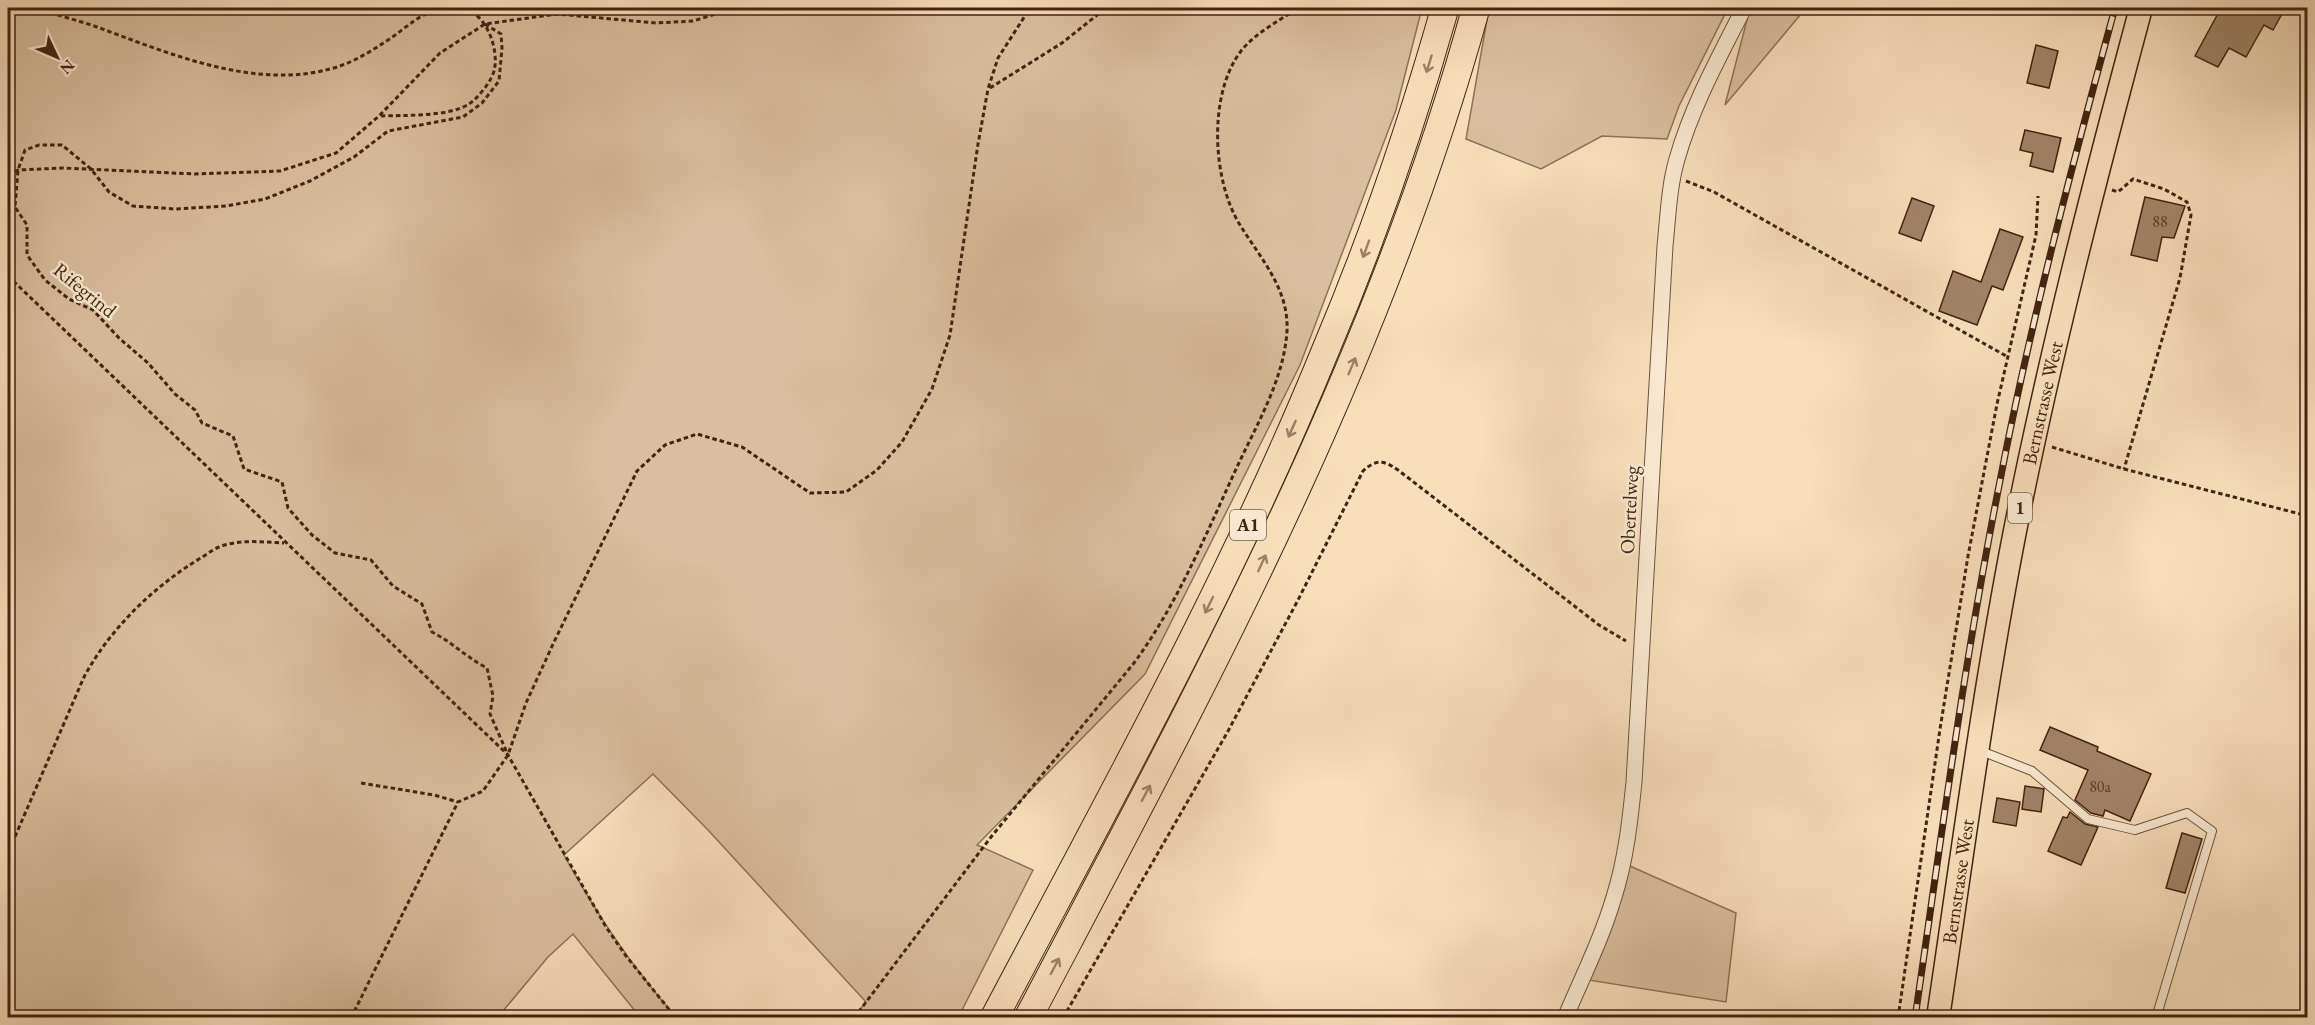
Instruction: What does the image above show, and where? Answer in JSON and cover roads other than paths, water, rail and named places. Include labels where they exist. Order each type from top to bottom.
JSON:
[{"type":"highway","name":"A1","points":[[994,1017],[1177,668],[1288,437],[1326,352],[1376,222],[1406,135],[1445,8]]},
{"type":"highway","name":"A1","points":[[1028,1017],[1220,651],[1330,418],[1420,189],[1476,8]]},
{"type":"main road","name":"Bernstrasse West","points":[[1938,1017],[2005,585],[2033,441],[2093,184],[2141,8]]},
{"type":"street","name":"Obertelweg","points":[[1565,1017],[1602,933],[1614,897],[1627,844],[1634,782],[1643,644],[1665,246],[1676,160],[1696,103],[1744,8]]},
{"type":"lane","points":[[1979,750],[2032,771],[2088,819],[2135,830],[2187,813],[2212,831],[2156,1017]]},
{"type":"railway","points":[[1915,1018],[1964,685],[1986,552],[2011,425],[2038,305],[2115,8]]}]
